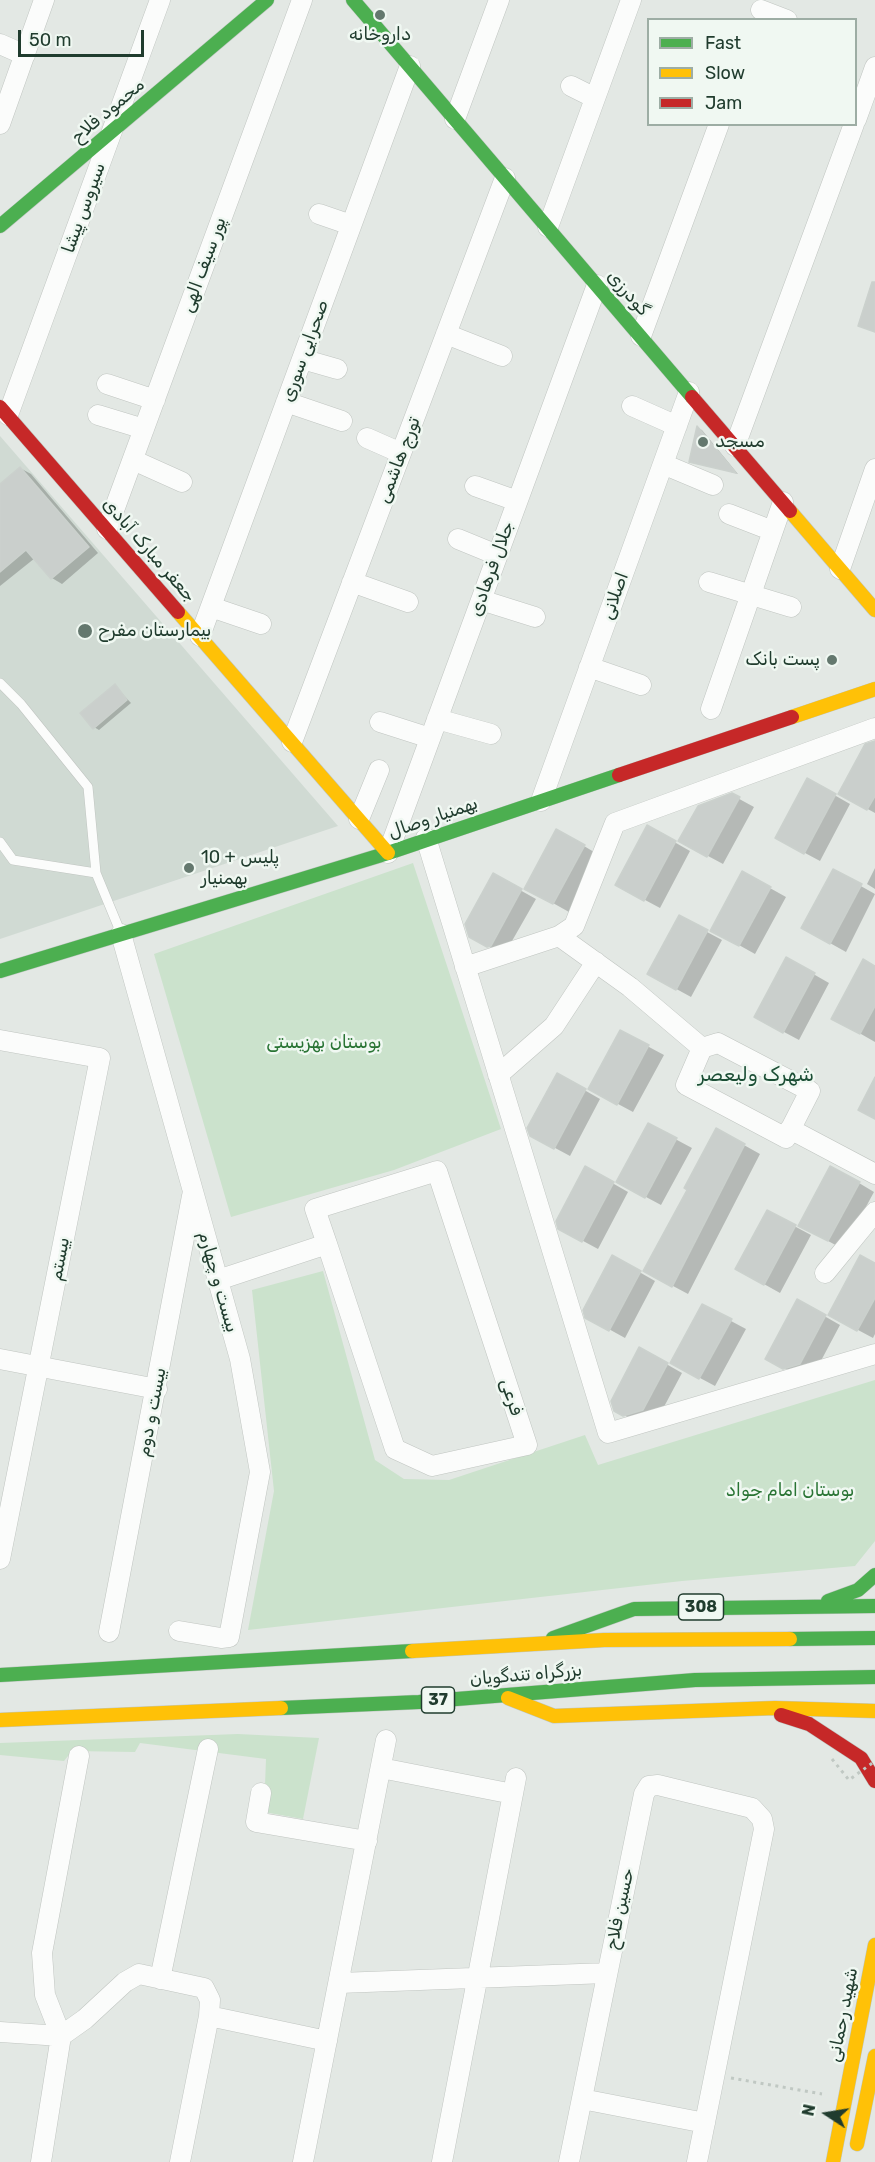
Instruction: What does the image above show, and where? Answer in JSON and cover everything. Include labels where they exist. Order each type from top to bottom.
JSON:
[{"type":"main road","name":"محمود فلاح","points":[[0,226],[267,0]]},
{"type":"main road","name":"گودرزی","points":[[362,5],[410,66],[505,178],[875,609]]},
{"type":"main road","name":"جعفر مبارک آبادی","points":[[4,411],[388,853]]},
{"type":"main road","name":"بهمنیار وصال","points":[[0,971],[388,853],[426,838],[875,689]]},
{"type":"main road","points":[[815,1606],[858,1590],[875,1575]]},
{"type":"main road","name":"308","points":[[533,1646],[634,1609],[875,1606]]},
{"type":"main road","name":"بزرگراه تندگویان","points":[[0,1675],[240,1663],[414,1650],[533,1646],[604,1640],[875,1638]]},
{"type":"main road","name":"بزرگراه تندگویان","points":[[0,1720],[408,1702],[695,1680],[875,1677]]},
{"type":"main road","points":[[501,1695],[554,1716],[775,1708],[875,1711]]},
{"type":"main road","points":[[722,1710],[786,1716],[808,1724],[861,1758],[875,1781]]},
{"type":"main road","name":"شهید رحمانی","points":[[833,2162],[875,1945]]},
{"type":"main road","points":[[853,2162],[875,2056]]},
{"type":"street","points":[[0,124],[44,0]]},
{"type":"street","name":"سیروس پیشا","points":[[4,411],[160,0]]},
{"type":"street","name":"پور سیف الهی","points":[[107,530],[302,0]]},
{"type":"street","points":[[455,119],[499,0]]},
{"type":"street","points":[[548,227],[631,0]]},
{"type":"street","points":[[761,10],[782,18]]},
{"type":"street","points":[[0,44],[25,54]]},
{"type":"street","name":"صحرایی سوری","points":[[200,636],[410,66]]},
{"type":"street","points":[[857,115],[875,67]]},
{"type":"street","points":[[571,86],[595,98]]},
{"type":"street","points":[[641,336],[718,126]]},
{"type":"street","points":[[735,446],[853,126]]},
{"type":"street","name":"تورج هاشمی","points":[[292,742],[505,178]]},
{"type":"street","points":[[319,214],[351,225]]},
{"type":"street","name":"جلال فرهادی","points":[[388,853],[597,285]]},
{"type":"street","points":[[446,334],[502,356]]},
{"type":"street","points":[[302,359],[337,369]]},
{"type":"street","points":[[107,384],[155,400]]},
{"type":"street","name":"اصلانی","points":[[541,801],[689,392]]},
{"type":"street","points":[[286,402],[342,421]]},
{"type":"street","points":[[633,406],[677,426]]},
{"type":"street","points":[[98,416],[144,429]]},
{"type":"street","points":[[367,438],[401,453]]},
{"type":"street","points":[[133,460],[182,482]]},
{"type":"street","points":[[663,464],[713,485]]},
{"type":"street","points":[[840,568],[875,469]]},
{"type":"street","points":[[475,486],[517,501]]},
{"type":"street","points":[[711,709],[783,501]]},
{"type":"street","points":[[729,514],[773,531]]},
{"type":"street","points":[[458,539],[497,555]]},
{"type":"street","points":[[352,582],[408,603]]},
{"type":"street","points":[[709,582],[791,607]]},
{"type":"street","points":[[481,600],[535,617]]},
{"type":"street","points":[[211,607],[261,624]]},
{"type":"street","points":[[589,667],[641,685]]},
{"type":"street","points":[[437,719],[491,734]]},
{"type":"street","points":[[380,722],[430,738]]},
{"type":"street","points":[[465,967],[559,936],[574,926],[615,823],[875,728]]},
{"type":"street","points":[[359,819],[379,770]]},
{"type":"street","points":[[426,838],[608,1433],[875,1354]]},
{"type":"street","name":"بیست و چهارم","points":[[121,933],[240,1359],[260,1472],[229,1637],[221,1638],[179,1631]]},
{"type":"street","points":[[559,936],[630,987],[702,1048]]},
{"type":"street","points":[[498,1075],[554,1026],[596,962]]},
{"type":"street","name":"بیستم","points":[[0,1040],[100,1058],[0,1559]]},
{"type":"street","points":[[718,1043],[810,1091],[786,1138],[686,1086],[702,1048],[718,1043]]},
{"type":"street","points":[[790,1129],[875,1174]]},
{"type":"street","name":"فرعی","points":[[437,1171],[527,1445],[432,1466],[395,1449],[327,1244],[315,1209],[437,1171]]},
{"type":"street","name":"بیست و دوم","points":[[109,1632],[193,1192]]},
{"type":"street","points":[[825,1273],[875,1212]]},
{"type":"street","points":[[218,1280],[327,1244]]},
{"type":"street","points":[[0,1359],[157,1389]]},
{"type":"street","points":[[303,2162],[386,1740]]},
{"type":"street","points":[[160,1979],[207,1749]]},
{"type":"street","points":[[41,2162],[61,2036],[45,1995],[42,1953],[79,1756]]},
{"type":"street","points":[[381,1768],[514,1786],[442,2162]]},
{"type":"street","name":"حسین فلاح","points":[[569,2162],[644,1794],[649,1786],[658,1785],[740,1804],[752,1808],[762,1820],[764,1829],[715,2075]]},
{"type":"street","points":[[261,1793],[256,1822],[367,1841]]},
{"type":"street","points":[[339,1983],[607,1973]]},
{"type":"street","points":[[0,2032],[61,2036],[85,2019],[133,1976],[139,1974],[204,1988],[210,2000],[209,2016],[180,2162]]},
{"type":"street","points":[[209,2016],[327,2041]]},
{"type":"street","points":[[697,2162],[715,2075]]},
{"type":"street","points":[[582,2099],[705,2123]]},
{"type":"lane","points":[[0,683],[21,704],[88,787],[96,873],[121,933]]},
{"type":"lane","points":[[0,842],[13,860],[96,873]]},
{"type":"path","points":[[832,1759],[849,1780],[875,1761]]},
{"type":"path","points":[[715,2075],[845,2098]]},
{"type":"shaded area","name":"بیمارستان مفرح","points":[[0,436],[338,826],[0,939]]},
{"type":"green space","name":"بوستان بهزیستی","points":[[413,863],[501,1129],[394,1170],[231,1217],[154,954]]},
{"type":"green space","name":"بوستان امام جواد","points":[[323,1271],[375,1460],[404,1479],[449,1480],[585,1435],[598,1465],[875,1380],[875,1541],[855,1566],[682,1581],[248,1630],[274,1491],[252,1290]]},
{"type":"green space","points":[[238,1734],[319,1738],[303,1819],[264,1812],[266,1759],[140,1743],[135,1752],[72,1751],[64,1761],[0,1755],[0,1743]]},
{"type":"building","points":[[872,282],[875,282],[875,332],[858,326]]},
{"type":"building","name":"مسجد","points":[[697,426],[732,468],[736,473],[689,462]]},
{"type":"building","points":[[20,467],[89,547],[51,579],[26,550],[0,572],[0,484]]},
{"type":"building","points":[[115,684],[127,700],[93,729],[80,713]]},
{"type":"building","points":[[875,741],[875,796],[867,810],[838,794],[865,744]]},
{"type":"building","points":[[807,778],[836,794],[804,854],[775,838]]},
{"type":"building","points":[[732,793],[740,797],[707,857],[678,841],[698,806]]},
{"type":"building","points":[[647,825],[676,841],[644,901],[615,885]]},
{"type":"building","points":[[556,829],[585,845],[553,904],[524,889]]},
{"type":"building","points":[[833,869],[862,884],[830,944],[801,928]]},
{"type":"building","points":[[742,871],[771,887],[739,946],[710,931]]},
{"type":"building","points":[[493,873],[522,889],[491,946],[487,947],[469,937],[465,924]]},
{"type":"building","points":[[679,915],[708,930],[676,990],[647,974]]},
{"type":"building","points":[[786,957],[815,973],[783,1033],[754,1017]]},
{"type":"building","points":[[863,959],[875,966],[875,1006],[860,1034],[831,1019]]},
{"type":"building","points":[[620,1030],[649,1045],[617,1105],[588,1089]]},
{"type":"building","points":[[557,1073],[586,1089],[554,1149],[530,1136],[527,1128]]},
{"type":"building","points":[[875,1077],[875,1119],[858,1110]]},
{"type":"building","points":[[648,1123],[677,1138],[645,1198],[616,1182]]},
{"type":"building","points":[[716,1128],[745,1144],[672,1287],[643,1271],[687,1190],[684,1188]]},
{"type":"building","points":[[585,1166],[614,1182],[582,1242],[558,1229],[556,1221]]},
{"type":"building","points":[[830,1166],[860,1182],[828,1241],[798,1226]]},
{"type":"building","points":[[767,1210],[796,1225],[764,1285],[735,1269]]},
{"type":"building","points":[[612,1255],[641,1271],[609,1331],[585,1318],[583,1310]]},
{"type":"building","points":[[860,1255],[875,1263],[875,1298],[857,1331],[828,1315]]},
{"type":"building","points":[[797,1299],[826,1315],[800,1364],[783,1369],[765,1359]]},
{"type":"building","points":[[702,1304],[732,1319],[699,1379],[670,1363]]},
{"type":"building","points":[[639,1347],[668,1363],[643,1410],[623,1416],[614,1411],[611,1401]]},
{"type":"traffic: fast","points":[[0,226],[267,0]]},
{"type":"traffic: fast","points":[[353,0],[692,397]]},
{"type":"traffic: fast","points":[[0,971],[388,853],[619,775]]},
{"type":"traffic: fast","points":[[828,1601],[858,1590],[875,1575]]},
{"type":"traffic: fast","points":[[553,1638],[634,1609],[875,1606]]},
{"type":"traffic: fast","points":[[790,1639],[875,1638]]},
{"type":"traffic: fast","points":[[0,1675],[412,1651]]},
{"type":"traffic: fast","points":[[281,1708],[419,1702],[695,1680],[875,1677]]},
{"type":"traffic: slow","points":[[790,511],[875,610]]},
{"type":"traffic: slow","points":[[178,612],[388,853]]},
{"type":"traffic: slow","points":[[792,717],[875,689]]},
{"type":"traffic: slow","points":[[412,1651],[604,1640],[790,1639]]},
{"type":"traffic: slow","points":[[508,1698],[554,1716],[775,1708],[875,1711]]},
{"type":"traffic: slow","points":[[0,1720],[281,1708]]},
{"type":"traffic: slow","points":[[833,2162],[875,1945]]},
{"type":"traffic: slow","points":[[857,2144],[875,2056]]},
{"type":"traffic: jam","points":[[692,397],[790,511]]},
{"type":"traffic: jam","points":[[0,407],[178,612]]},
{"type":"traffic: jam","points":[[619,775],[792,717]]},
{"type":"traffic: jam","points":[[781,1715],[809,1724],[861,1758],[875,1781]]},
{"type":"place","name":"داروخانه","points":[[380,15]]},
{"type":"place","name":"مسجد","points":[[703,442]]},
{"type":"place","name":"بیمارستان مفرح","points":[[85,631]]},
{"type":"place","name":"پست بانک","points":[[832,660]]},
{"type":"place","name":"پلیس + 10 بهمنیار","points":[[189,868]]},
{"type":"district","name":"شهرک ولیعصر","points":[[756,1075]]}]
